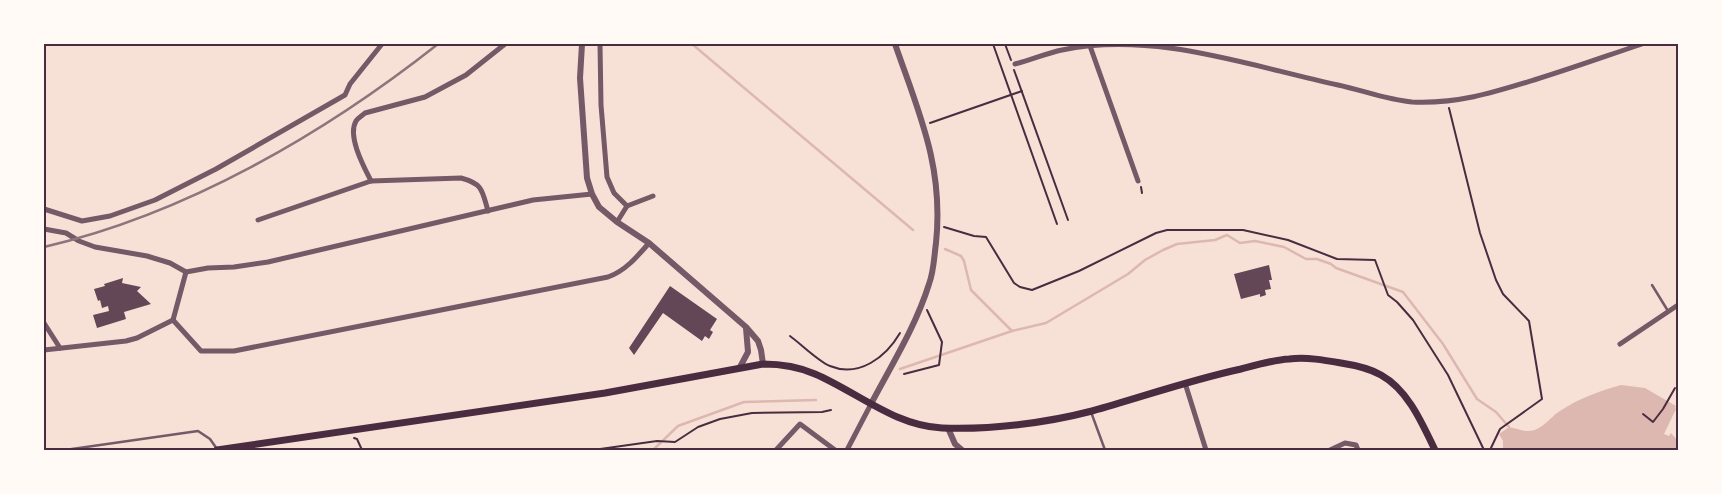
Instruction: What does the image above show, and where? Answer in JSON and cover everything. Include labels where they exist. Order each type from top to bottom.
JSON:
[{"type":"main road","points":[[218,450],[596,394],[763,364],[787,366],[815,374],[871,404],[913,423],[935,428],[1000,426],[1055,419],[1091,411],[1232,370],[1289,359],[1319,359],[1350,364],[1381,375],[1399,388],[1415,412],[1434,450]]},
{"type":"street","points":[[44,209],[82,221],[110,216],[155,200],[216,169],[345,95],[350,84],[382,44]]},
{"type":"street","points":[[370,180],[356,151],[354,126],[357,120],[365,114],[425,96],[466,74],[506,44]]},
{"type":"street","points":[[582,44],[580,78],[587,171],[592,194],[599,206],[618,222],[649,243],[746,327],[758,341],[763,364]]},
{"type":"street","points":[[600,44],[601,105],[607,177],[614,192],[627,206]]},
{"type":"street","points":[[846,450],[922,301],[934,267],[939,207],[933,159],[924,126],[895,44]]},
{"type":"street","points":[[1015,64],[1062,50],[1090,46],[1130,46],[1203,54],[1237,60],[1411,102],[1446,102],[1485,96],[1642,44]]},
{"type":"street","points":[[1090,46],[1138,181]]},
{"type":"street","points":[[258,220],[370,180],[461,178],[473,182],[481,189],[488,211]]},
{"type":"street","points":[[44,229],[66,233],[79,241],[95,247],[147,256],[170,263],[186,272],[268,262],[533,200],[592,194]]},
{"type":"street","points":[[618,222],[627,206],[652,196]]},
{"type":"street","points":[[173,320],[201,351],[234,351],[608,277],[619,272],[649,243]]},
{"type":"street","points":[[44,350],[137,338],[173,320],[186,272]]},
{"type":"street","points":[[1620,344],[1678,305]]},
{"type":"street","points":[[44,323],[60,348]]},
{"type":"street","points":[[740,367],[748,352],[746,327]]},
{"type":"street","points":[[1185,383],[1206,450]]},
{"type":"street","points":[[776,450],[800,424],[835,450]]},
{"type":"street","points":[[948,428],[955,444],[962,450]]},
{"type":"street","points":[[1330,450],[1345,443],[1356,445],[1358,450]]},
{"type":"lane","points":[[1652,285],[1668,312]]},
{"type":"lane","points":[[1091,411],[1105,450]]},
{"type":"lane","points":[[65,450],[198,431],[210,439],[218,450]]},
{"type":"path","points":[[993,44],[1057,224]]},
{"type":"path","points":[[1005,44],[1068,220]]},
{"type":"path","points":[[924,126],[1022,91]]},
{"type":"path","points":[[1446,102],[1480,233],[1496,280],[1503,294],[1529,321],[1542,399],[1500,429],[1490,450]]},
{"type":"path","points":[[938,226],[974,236],[986,237],[1014,283],[1027,290],[1032,290],[1079,271],[1156,233],[1167,230],[1228,229],[1254,231],[1288,240],[1337,259],[1375,260],[1388,295],[1413,320],[1429,344],[1448,375],[1484,450]]},
{"type":"path","points":[[904,374],[939,365],[942,342],[922,301]]},
{"type":"path","points":[[790,336],[829,366],[844,370],[856,369],[876,361],[888,350],[900,332]]},
{"type":"path","points":[[1644,414],[1653,422],[1675,388]]},
{"type":"path","points":[[593,450],[657,441],[675,442],[698,427],[720,419],[752,413],[822,412],[831,410]]},
{"type":"path","points":[[357,439],[362,450]]},
{"type":"shaded area","points":[[1621,385],[1645,388],[1676,406],[1664,434],[1669,436],[1671,433],[1678,441],[1678,450],[1503,450],[1503,441],[1499,434],[1509,427],[1526,431],[1538,429],[1567,406],[1597,392]]},
{"type":"building","points":[[1269,265],[1272,280],[1269,280],[1271,289],[1265,290],[1266,295],[1260,297],[1260,294],[1241,299],[1234,274]]},
{"type":"building","points":[[123,278],[122,283],[141,287],[137,291],[151,304],[124,312],[126,319],[97,328],[93,315],[109,311],[108,306],[102,308],[94,289]]},
{"type":"building","points":[[670,286],[717,319],[710,330],[713,332],[709,339],[705,336],[702,341],[663,313],[634,355],[629,348]]},
{"type":"waterway","points":[[692,44],[913,230]]},
{"type":"waterway","points":[[900,369],[1012,331],[1046,323],[1128,274],[1145,260],[1163,250],[1177,244],[1215,240],[1227,235],[1240,243],[1255,241],[1284,247],[1306,259],[1317,259],[1336,268],[1403,292],[1443,344],[1477,399],[1496,412],[1509,427]]},
{"type":"waterway","points":[[945,249],[961,256],[971,290],[1012,331]]},
{"type":"waterway","points":[[653,450],[678,426],[744,402],[816,400]]},
{"type":"railway","points":[[44,247],[97,232],[149,214],[201,192],[252,167],[348,109],[438,44]]}]
